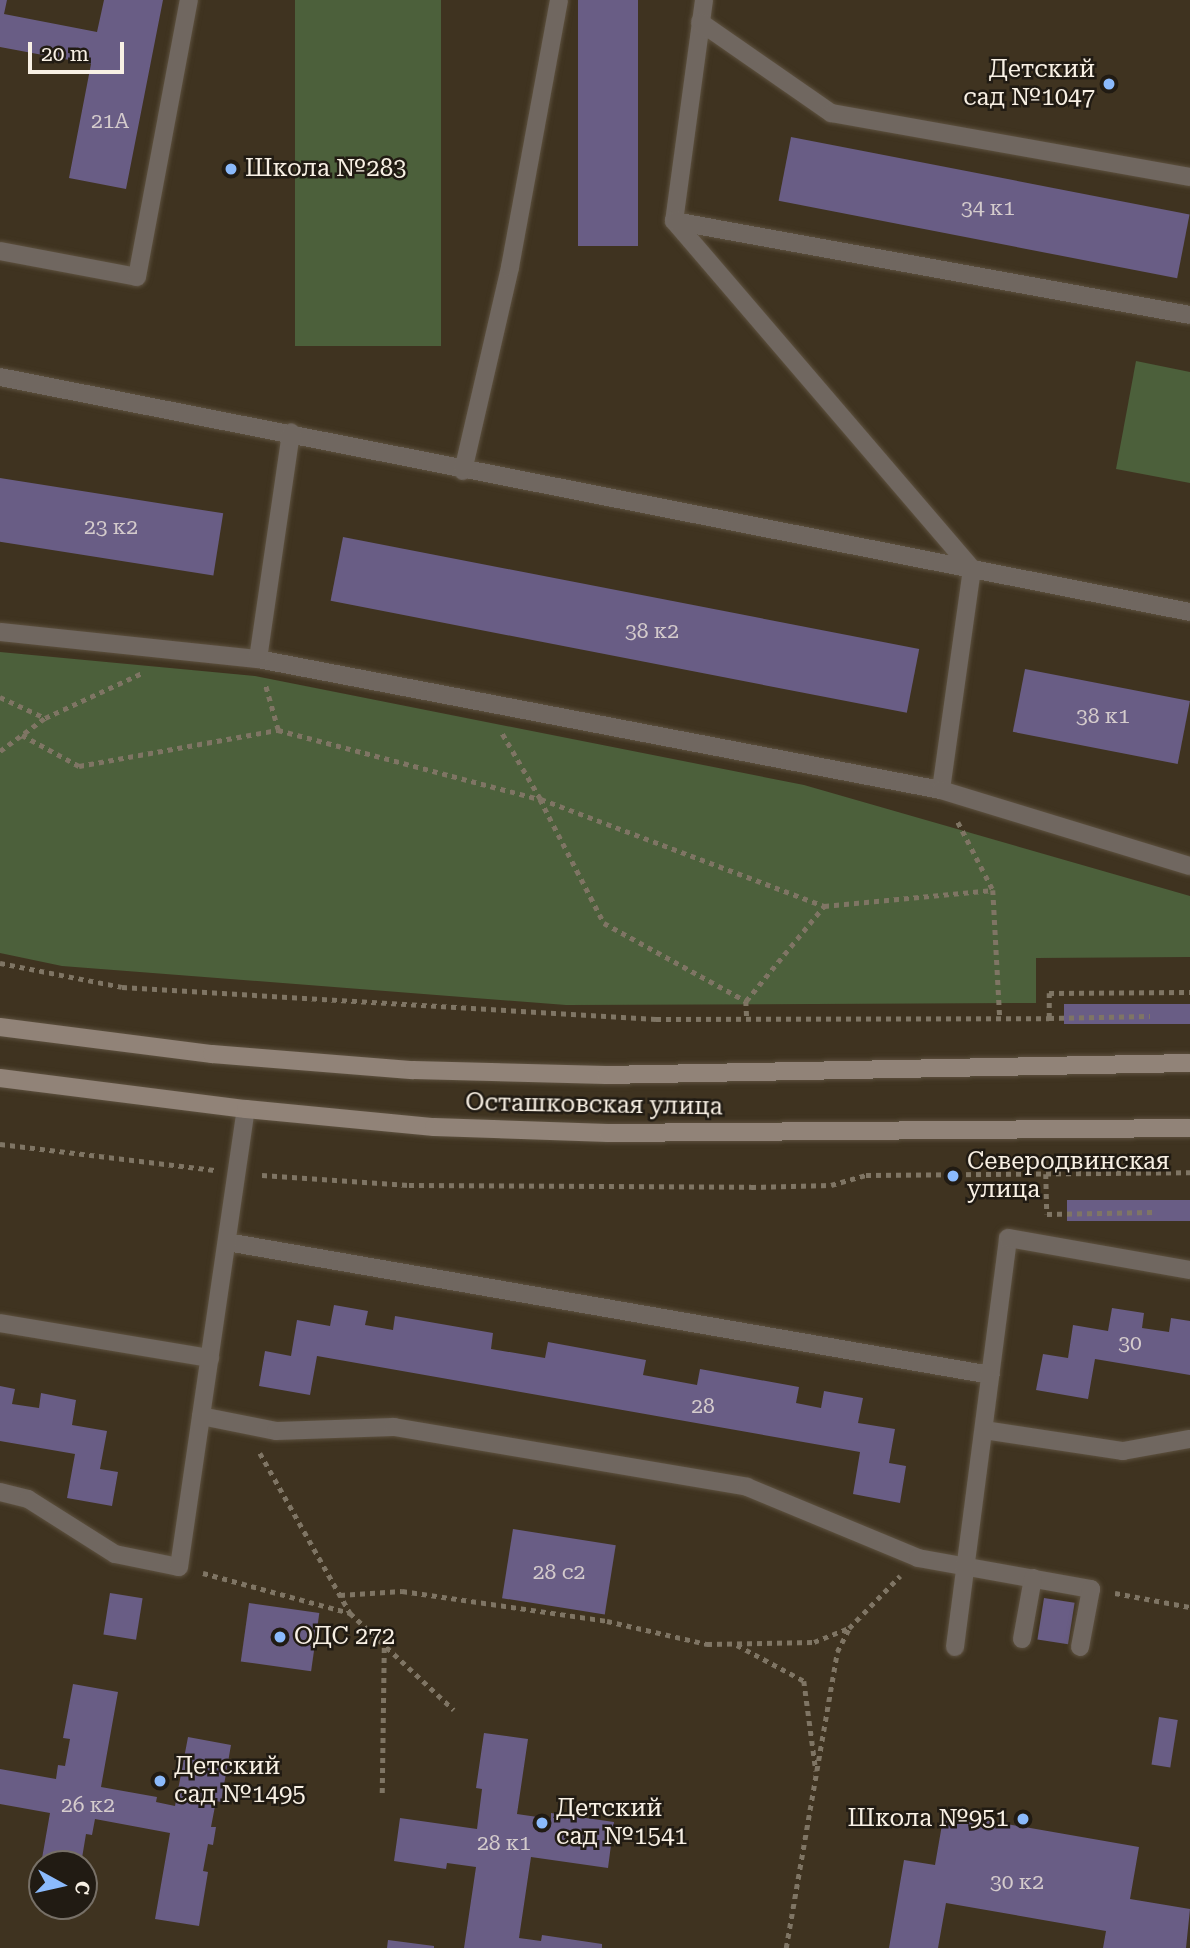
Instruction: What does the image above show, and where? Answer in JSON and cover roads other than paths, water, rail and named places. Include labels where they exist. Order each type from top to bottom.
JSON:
[{"type":"main road","name":"Осташковская улица","points":[[0,1027],[212,1054],[427,1070],[606,1075],[1190,1063]]},
{"type":"main road","name":"Осташковская улица","points":[[0,1078],[246,1109],[434,1127],[608,1133],[1190,1128]]},
{"type":"lane","points":[[0,251],[137,277],[189,0]]},
{"type":"lane","points":[[463,471],[510,267],[559,0]]},
{"type":"lane","points":[[704,0],[674,221],[972,569],[942,790]]},
{"type":"lane","points":[[700,22],[831,113],[1190,177]]},
{"type":"lane","points":[[674,221],[1190,315]]},
{"type":"lane","points":[[0,377],[291,432],[463,471],[1190,612]]},
{"type":"lane","points":[[258,659],[291,432]]},
{"type":"lane","points":[[0,632],[258,659],[942,790],[1190,866]]},
{"type":"lane","points":[[0,1492],[28,1499],[115,1554],[179,1567],[246,1109]]},
{"type":"lane","points":[[955,1647],[1008,1238],[1190,1270]]},
{"type":"lane","points":[[227,1242],[991,1376]]},
{"type":"lane","points":[[0,1323],[210,1358]]},
{"type":"lane","points":[[201,1416],[276,1431],[394,1427],[747,1487],[918,1558],[1091,1588],[1080,1647]]},
{"type":"lane","points":[[984,1430],[1123,1451],[1190,1439]]},
{"type":"lane","points":[[1022,1639],[1033,1578]]},
{"type":"place","name":"Детский сад №1047","points":[[1109,84]]},
{"type":"place","name":"Школа №283","points":[[231,169]]},
{"type":"place","name":"Северодвинская улица","points":[[953,1176]]},
{"type":"place","name":"ОДС 272","points":[[280,1637]]},
{"type":"place","name":"Детский сад №1495","points":[[160,1781]]},
{"type":"place","name":"Школа №951","points":[[1023,1819]]},
{"type":"place","name":"Детский сад №1541","points":[[542,1823]]}]
